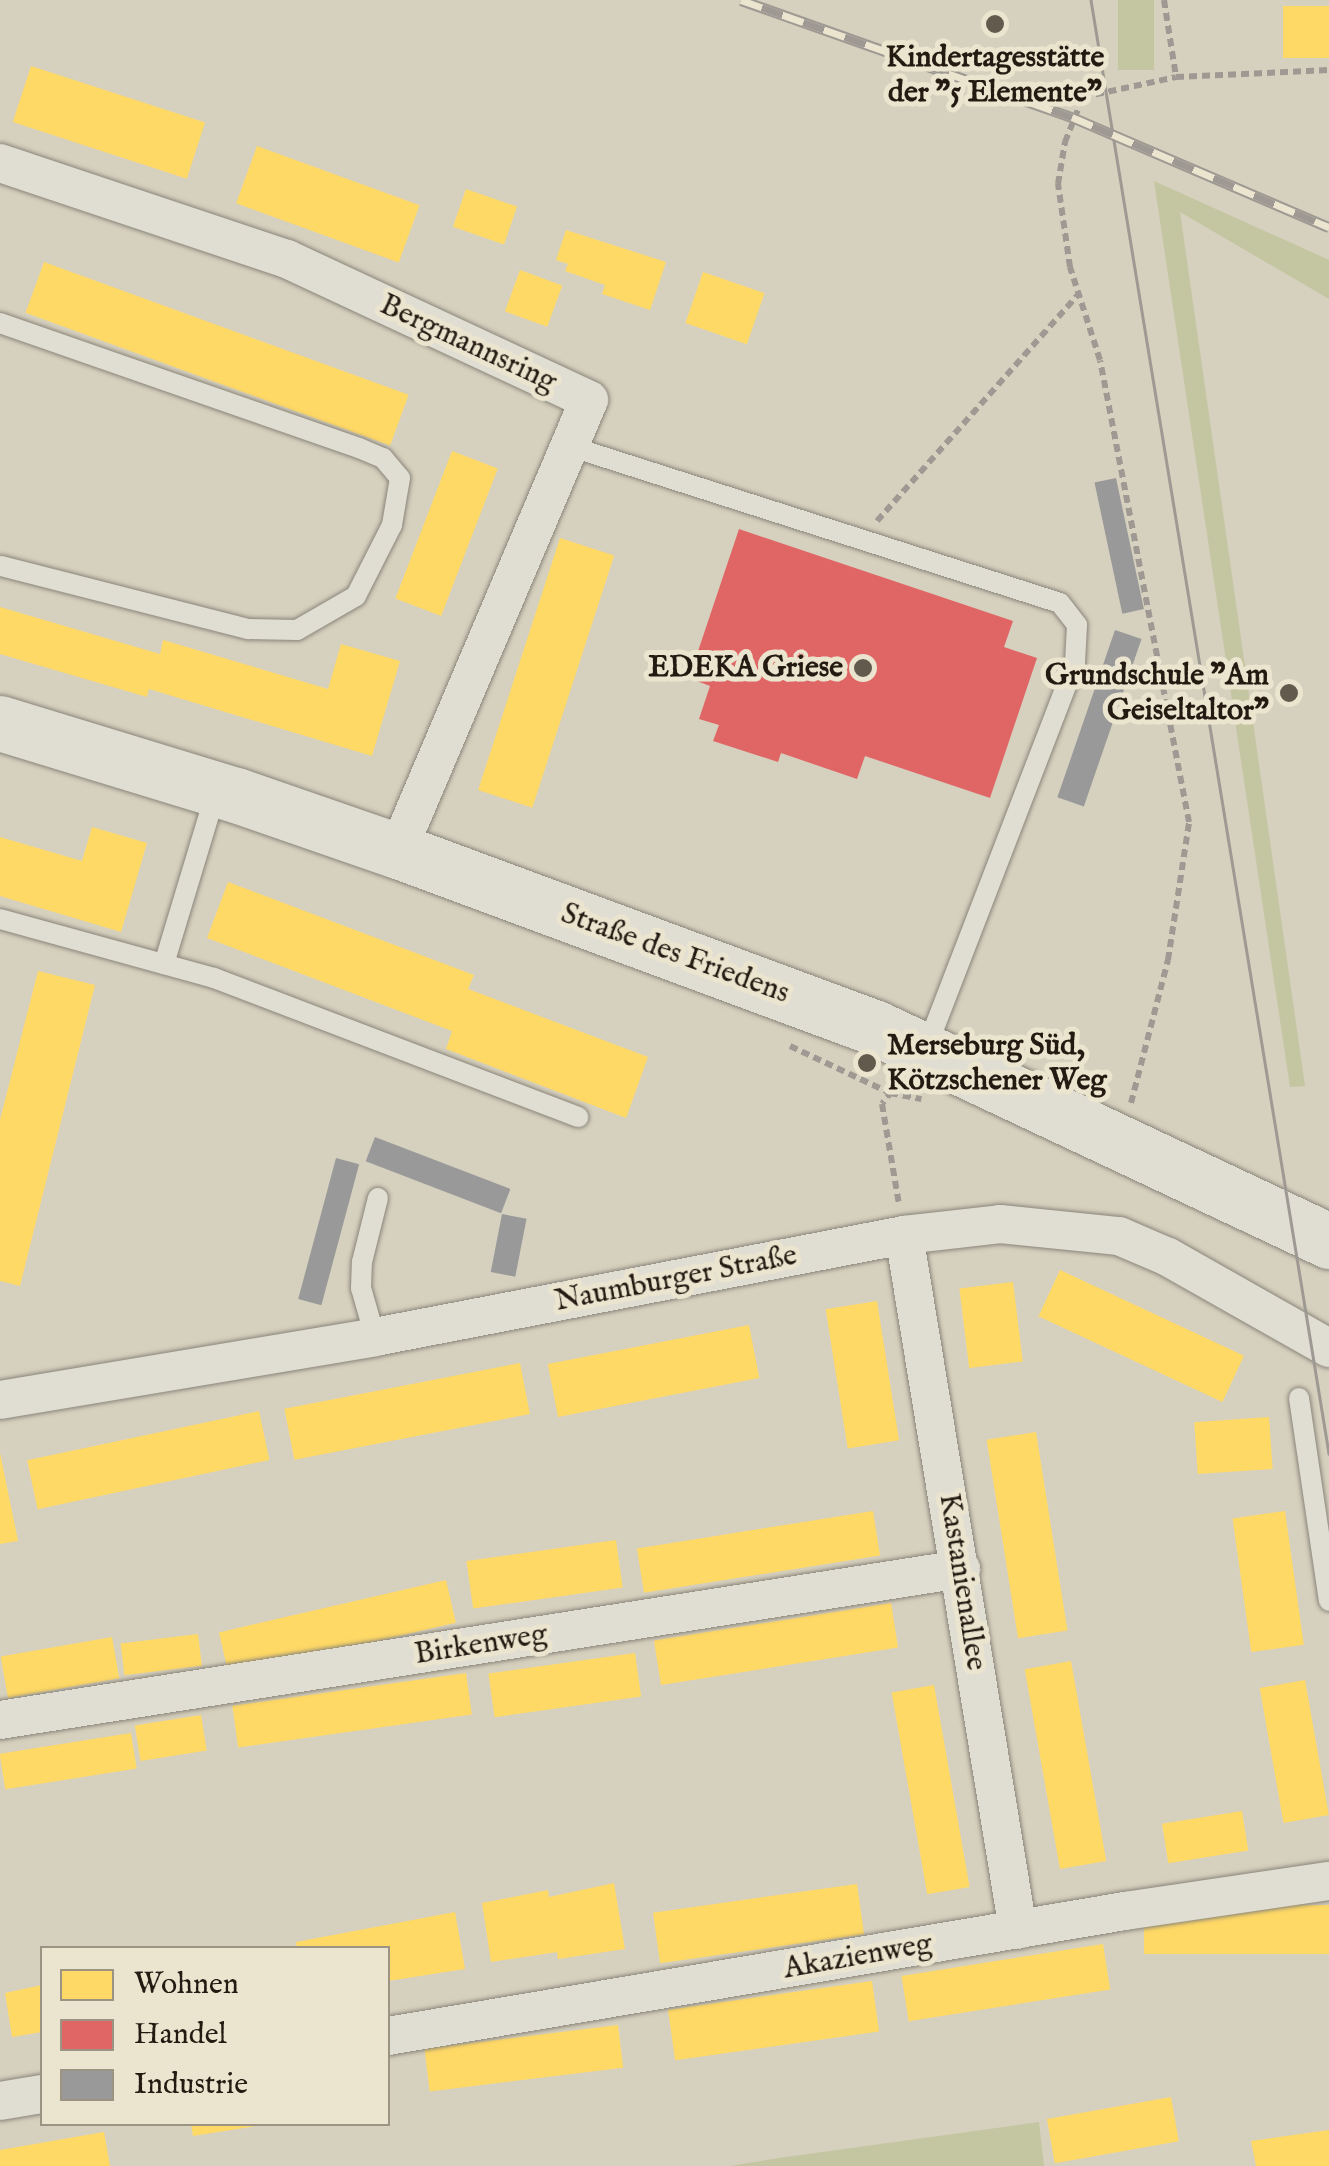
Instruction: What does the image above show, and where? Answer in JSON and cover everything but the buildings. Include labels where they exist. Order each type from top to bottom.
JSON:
[{"type":"street","name":"Bergmannsring","points":[[0,163],[287,260],[589,400],[398,851]]},
{"type":"street","name":"Straße des Friedens","points":[[0,723],[217,789],[398,851],[876,1028],[1329,1241]]},
{"type":"street","name":"Naumburger Straße","points":[[0,1400],[375,1338],[904,1234],[1000,1224],[1119,1236],[1168,1257],[1329,1348]]},
{"type":"street","name":"Kastanienallee","points":[[904,1234],[1018,1930]]},
{"type":"street","name":"Birkenweg","points":[[0,1720],[961,1569]]},
{"type":"street","name":"Akazienweg","points":[[390,2036],[1329,1881]]},
{"type":"street","points":[[0,2101],[40,2094]]},
{"type":"lane","points":[[0,324],[359,448],[382,458],[400,478],[392,526],[356,596],[297,630],[248,629],[0,566]]},
{"type":"lane","points":[[569,446],[1060,603],[1077,626],[1075,662],[925,1050]]},
{"type":"lane","points":[[164,964],[217,789]]},
{"type":"lane","points":[[0,918],[214,978],[578,1116]]},
{"type":"lane","points":[[375,1338],[361,1288],[362,1262],[378,1198]]},
{"type":"lane","points":[[1299,1398],[1329,1600]]},
{"type":"path","points":[[1164,0],[1176,77]]},
{"type":"path","points":[[1121,1140],[1168,960],[1189,822],[1100,360],[1070,267],[1058,184],[1072,117],[1083,97],[1176,77],[1329,70]]},
{"type":"path","points":[[858,541],[1079,294]]},
{"type":"path","points":[[904,1234],[882,1104],[925,1050]]},
{"type":"green space","points":[[1118,0],[1154,0],[1154,70],[1118,70]]},
{"type":"green space","points":[[1154,181],[1329,260],[1329,299],[1180,212],[1305,1086],[1290,1087]]},
{"type":"green space","points":[[1039,2122],[1044,2166],[730,2166],[779,2158]]},
{"type":"tram line","points":[[1091,0],[1329,1454]]},
{"type":"railway","points":[[741,0],[1072,117],[1329,227]]},
{"type":"place","name":"Kindertagesstätte der \"5 Elemente\"","points":[[995,24]]},
{"type":"place","name":"EDEKA Griese","points":[[863,668]]},
{"type":"place","name":"Grundschule \"Am Geiseltaltor\"","points":[[1289,693]]},
{"type":"place","name":"Merseburg Süd, Kötzschener Weg","points":[[867,1063]]}]
